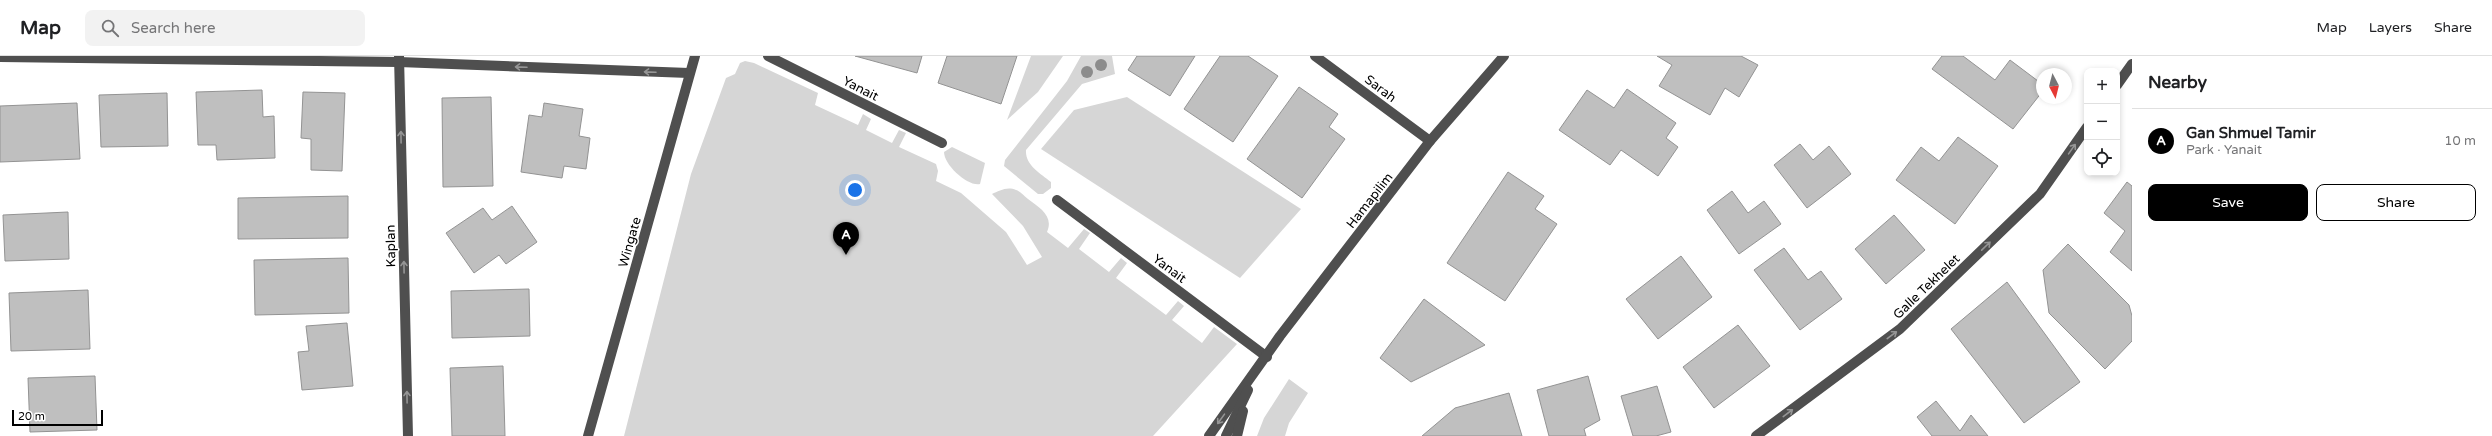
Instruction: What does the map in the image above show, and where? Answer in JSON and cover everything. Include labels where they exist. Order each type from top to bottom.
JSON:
[{"type":"street","name":"Wingate","points":[[588,436],[695,56]]},
{"type":"street","name":"Yanait","points":[[768,56],[942,143]]},
{"type":"street","name":"Sarah","points":[[1315,56],[1430,141]]},
{"type":"street","name":"Hamapilim","points":[[1209,436],[1261,365],[1280,336],[1430,141],[1504,56]]},
{"type":"street","points":[[0,57],[399,59],[689,73]]},
{"type":"street","name":"Kaplan","points":[[399,59],[408,436]]},
{"type":"street","points":[[2120,81],[2132,64]]},
{"type":"street","name":"Galle Tekhelet","points":[[1756,436],[1900,329],[2040,194],[2084,131]]},
{"type":"street","name":"Yanait","points":[[1057,200],[1267,356]]},
{"type":"street","name":"Hamapilim","points":[[1226,436],[1261,365]]},
{"type":"street","name":"Hamapilim","points":[[1237,436],[1247,393]]},
{"type":"shaded area","points":[[1031,56],[1063,56],[1038,92],[1007,120]]},
{"type":"shaded area","points":[[1081,56],[1112,56],[1115,74],[1082,84],[1026,150],[1026,155],[1031,164],[1038,172],[1051,182],[1051,188],[1043,194],[1038,194],[1004,166],[1005,160],[1067,81]]},
{"type":"shaded area","points":[[745,61],[754,63],[818,93],[815,105],[858,125],[863,114],[871,119],[866,130],[892,143],[899,130],[906,133],[899,147],[936,164],[938,171],[936,181],[961,193],[1006,232],[1027,265],[1042,257],[1023,226],[992,194],[1000,190],[1013,189],[1018,191],[1041,209],[1049,221],[1047,232],[1068,248],[1084,229],[1090,233],[1079,249],[1109,272],[1121,258],[1127,263],[1116,278],[1166,315],[1178,301],[1184,306],[1172,320],[1202,343],[1214,327],[1237,344],[1153,436],[624,436],[691,174],[726,78],[735,74],[740,63]]},
{"type":"shaded area","points":[[1127,97],[1301,209],[1240,278],[1041,149],[1074,110]]},
{"type":"shaded area","points":[[952,147],[985,163],[980,184],[975,184],[963,179],[952,169],[945,157],[944,152]]},
{"type":"shaded area","points":[[1289,379],[1308,393],[1289,423],[1285,436],[1257,436],[1264,418]]},
{"type":"building","points":[[855,56],[922,56],[917,73]]},
{"type":"building","points":[[947,56],[1017,56],[1001,104],[938,83]]},
{"type":"building","points":[[1137,56],[1195,56],[1170,96],[1128,70]]},
{"type":"building","points":[[1220,56],[1248,56],[1278,76],[1233,142],[1184,109]]},
{"type":"building","points":[[1657,56],[1741,56],[1758,65],[1739,97],[1725,88],[1710,115],[1659,86],[1672,65]]},
{"type":"building","points":[[1942,56],[1963,56],[1995,80],[2010,60],[2036,80],[2036,100],[2013,129],[1932,69]]},
{"type":"building","points":[[1299,87],[1338,114],[1329,127],[1345,139],[1302,198],[1247,159]]},
{"type":"building","points":[[1627,89],[1676,123],[1666,138],[1678,147],[1658,176],[1621,150],[1610,165],[1559,130],[1587,90],[1614,108]]},
{"type":"building","points":[[262,90],[263,117],[274,116],[275,158],[217,160],[216,145],[198,145],[196,92]]},
{"type":"building","points":[[303,92],[345,93],[342,171],[311,170],[311,139],[301,138]]},
{"type":"building","points":[[167,93],[168,146],[101,147],[99,95]]},
{"type":"building","points":[[491,97],[493,186],[443,187],[442,98]]},
{"type":"building","points":[[77,103],[80,159],[0,162],[0,106]]},
{"type":"building","points":[[544,103],[583,109],[579,136],[590,138],[586,169],[564,166],[562,178],[521,172],[529,115],[542,117]]},
{"type":"building","points":[[1958,137],[1998,166],[1955,224],[1896,180],[1921,147],[1939,161]]},
{"type":"building","points":[[1800,144],[1813,160],[1829,146],[1851,174],[1807,208],[1774,165]]},
{"type":"building","points":[[1508,172],[1544,196],[1535,209],[1557,224],[1505,301],[1447,263]]},
{"type":"building","points":[[2127,182],[2132,186],[2132,271],[2110,252],[2125,231],[2104,213]]},
{"type":"building","points":[[1732,191],[1748,213],[1764,201],[1781,224],[1739,254],[1707,210]]},
{"type":"building","points":[[348,196],[348,238],[238,239],[238,198]]},
{"type":"building","points":[[512,206],[537,242],[506,264],[499,255],[474,273],[446,233],[483,208],[492,220]]},
{"type":"building","points":[[68,212],[69,259],[5,261],[3,215]]},
{"type":"building","points":[[1894,215],[1925,250],[1886,284],[1855,249]]},
{"type":"building","points":[[2068,244],[2129,305],[2132,316],[2132,341],[2105,369],[2049,313],[2043,270]]},
{"type":"building","points":[[1784,248],[1808,280],[1821,271],[1842,299],[1800,330],[1754,270]]},
{"type":"building","points":[[1681,256],[1712,297],[1658,339],[1626,299]]},
{"type":"building","points":[[348,258],[349,313],[255,315],[254,260]]},
{"type":"building","points":[[2007,282],[2080,382],[2024,423],[1951,329]]},
{"type":"building","points":[[529,289],[530,336],[452,338],[451,291]]},
{"type":"building","points":[[88,290],[90,349],[11,351],[9,293]]},
{"type":"building","points":[[1424,299],[1485,345],[1411,382],[1380,358]]},
{"type":"building","points":[[347,323],[353,386],[302,390],[298,352],[309,351],[306,326]]},
{"type":"building","points":[[1738,325],[1770,366],[1714,408],[1683,367]]},
{"type":"building","points":[[503,366],[505,436],[452,436],[450,368]]},
{"type":"building","points":[[95,376],[97,430],[30,432],[28,378]]},
{"type":"building","points":[[1588,376],[1600,420],[1584,429],[1586,436],[1549,436],[1537,390]]},
{"type":"building","points":[[1657,386],[1671,432],[1656,436],[1633,436],[1621,396]]},
{"type":"building","points":[[1509,393],[1522,436],[1422,436],[1455,408]]},
{"type":"building","points":[[1936,401],[1960,431],[1971,415],[1988,436],[1932,436],[1917,417]]},
{"type":"place","name":"Gan Shmuel Tamir","points":[[846,255]]}]
